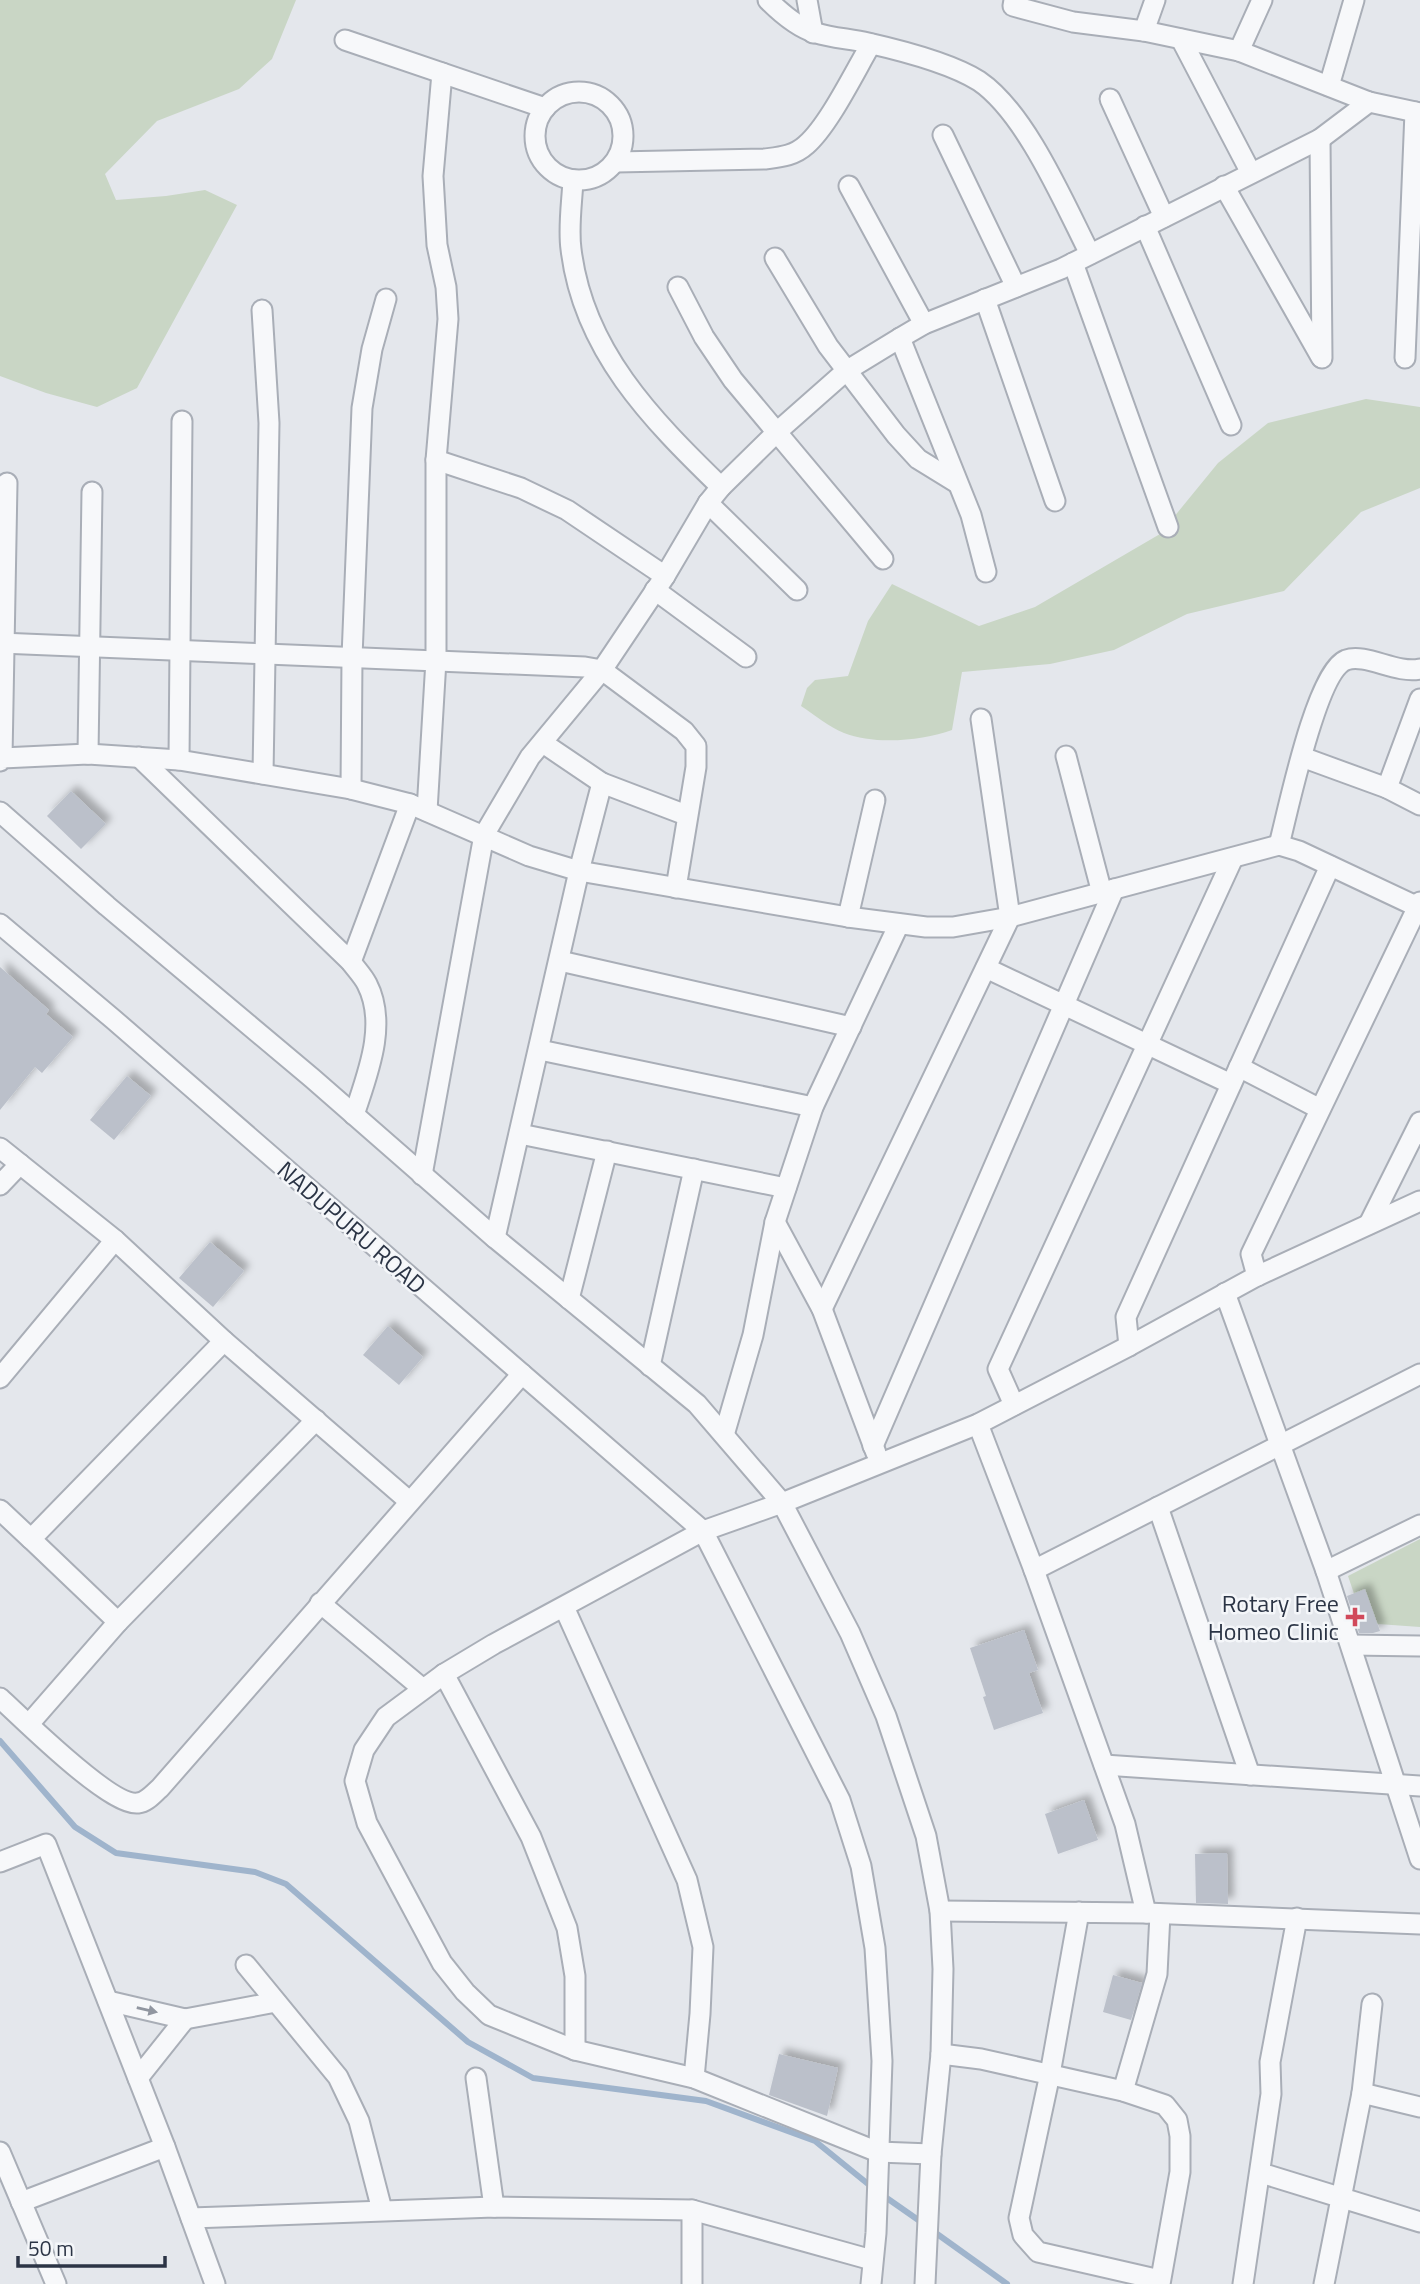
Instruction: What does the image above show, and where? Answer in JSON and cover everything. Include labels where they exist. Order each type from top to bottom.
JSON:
[{"type":"street","points":[[768,0],[813,33],[871,44],[950,67],[979,81],[1010,112],[1030,140],[1082,259],[1168,527]]},
{"type":"street","points":[[807,0],[813,33]]},
{"type":"street","points":[[1144,31],[1155,0]]},
{"type":"street","points":[[1239,51],[1262,0]]},
{"type":"street","points":[[1329,86],[1354,0]]},
{"type":"street","points":[[1008,2],[1073,22],[1144,31],[1239,51],[1370,102],[1417,112],[1405,358]]},
{"type":"street","points":[[1181,38],[1251,173]]},
{"type":"street","points":[[345,40],[545,108]]},
{"type":"street","points":[[616,162],[765,159],[788,156],[805,146],[818,131],[871,44]]},
{"type":"street","points":[[351,962],[419,808],[436,660],[436,460],[448,319],[446,287],[437,245],[433,176],[442,73]]},
{"type":"street","points":[[585,92],[600,97],[612,106],[620,118],[624,133],[622,149],[616,162],[606,173],[595,179],[573,180],[552,172],[536,149],[538,121],[545,108],[556,98],[585,92]]},
{"type":"street","points":[[1110,99],[1164,217]]},
{"type":"street","points":[[422,1175],[484,835],[530,757],[602,670],[660,583],[708,503],[721,487],[778,431],[846,371],[900,338],[924,324],[1082,259],[1320,139],[1370,102]]},
{"type":"street","points":[[943,135],[1016,287]]},
{"type":"street","points":[[1224,186],[1322,358],[1320,139]]},
{"type":"street","points":[[573,180],[570,247],[584,310],[601,346],[626,385],[686,453],[721,487]]},
{"type":"street","points":[[849,186],[924,324]]},
{"type":"street","points":[[1145,226],[1231,425]]},
{"type":"street","points":[[775,258],[828,346],[896,435],[918,459],[957,483]]},
{"type":"street","points":[[678,287],[704,337],[733,380],[883,559]]},
{"type":"street","points":[[351,789],[352,657],[362,408],[372,349],[386,299]]},
{"type":"street","points":[[985,299],[1055,501]]},
{"type":"street","points":[[262,310],[270,423],[263,774]]},
{"type":"street","points":[[900,338],[971,515],[986,572]]},
{"type":"street","points":[[179,760],[182,421]]},
{"type":"street","points":[[436,460],[521,488],[567,510],[660,583],[746,657]]},
{"type":"street","points":[[7,482],[1,760],[88,754],[179,760],[351,789],[419,808],[529,856],[579,871],[899,924],[953,927],[1010,917],[1279,845],[1299,851],[1419,905],[1251,1254],[1257,1276]]},
{"type":"street","points":[[88,754],[92,492]]},
{"type":"street","points":[[708,503],[797,590]]},
{"type":"street","points":[[2,643],[436,660],[602,670],[684,731],[696,746],[676,888]]},
{"type":"street","points":[[1279,845],[1315,709],[1336,666],[1347,659],[1358,659],[1393,668],[1420,669]]},
{"type":"street","points":[[1387,788],[1420,699]]},
{"type":"street","points":[[822,1309],[1010,917],[981,719]]},
{"type":"street","points":[[542,743],[602,783],[686,815]]},
{"type":"street","points":[[877,1455],[1063,1007],[1108,891],[1066,756]]},
{"type":"street","points":[[139,757],[351,962],[367,984],[376,1011],[371,1060],[354,1115]]},
{"type":"street","points":[[1302,757],[1387,788],[1420,805]]},
{"type":"street","points":[[495,1238],[579,871],[602,783]]},
{"type":"street","points":[[848,917],[875,800]]},
{"type":"street","points":[[0,812],[495,1238],[697,1405],[782,1503],[850,1633],[886,1716],[926,1836],[940,1911],[943,1969],[941,2054],[931,2154],[932,2182],[925,2284]]},
{"type":"street","points":[[1014,1405],[998,1369],[1233,858]]},
{"type":"street","points":[[1129,1346],[1126,1317],[1330,866]]},
{"type":"street","name":"NADUPURU ROAD","points":[[0,924],[703,1531]]},
{"type":"street","points":[[724,1435],[753,1335],[775,1222],[813,1107],[899,924]]},
{"type":"street","points":[[560,961],[851,1027]]},
{"type":"street","points":[[986,968],[1147,1045],[1320,1109]]},
{"type":"street","points":[[540,1050],[813,1107]]},
{"type":"street","points":[[1370,1224],[1420,1122]]},
{"type":"street","points":[[520,1134],[786,1188]]},
{"type":"street","points":[[0,1148],[115,1240],[224,1341],[409,1501]]},
{"type":"street","points":[[569,1299],[607,1151]]},
{"type":"street","points":[[0,1185],[20,1164]]},
{"type":"street","points":[[650,1366],[694,1169]]},
{"type":"street","points":[[931,2154],[877,2152],[694,2078],[575,2050],[514,2027],[489,2014],[465,1992],[442,1963],[367,1823],[355,1781],[364,1750],[386,1717],[444,1674],[703,1531],[782,1503],[877,1455],[978,1424],[1257,1276],[1420,1200]]},
{"type":"street","points":[[775,1222],[822,1309],[877,1455]]},
{"type":"street","points":[[0,1378],[115,1240]]},
{"type":"street","points":[[1225,1293],[1326,1571],[1420,1859]]},
{"type":"street","points":[[31,1539],[224,1341]]},
{"type":"street","points":[[0,1698],[104,1790],[125,1802],[137,1804],[145,1801],[160,1788],[522,1374]]},
{"type":"street","points":[[1034,1570],[1420,1374]]},
{"type":"street","points":[[29,1724],[118,1622],[316,1420]]},
{"type":"street","points":[[978,1424],[1104,1765],[1153,1913],[1157,1975],[1124,2091]]},
{"type":"street","points":[[1158,1507],[1250,1775]]},
{"type":"street","points":[[0,1510],[118,1622]]},
{"type":"street","points":[[1326,1571],[1420,1525]]},
{"type":"street","points":[[703,1531],[840,1800],[861,1866],[875,1948],[882,2061],[876,2233],[871,2284]]},
{"type":"street","points":[[320,1603],[423,1689]]},
{"type":"street","points":[[564,1608],[687,1880],[703,1947],[694,2078]]},
{"type":"street","points":[[1351,1645],[1420,1646]]},
{"type":"street","points":[[444,1674],[531,1837],[567,1928],[575,1976],[575,2050]]},
{"type":"street","points":[[1104,1765],[1420,1786]]},
{"type":"street","points":[[0,1862],[46,1843],[165,2147],[215,2284]]},
{"type":"street","points":[[940,1911],[1153,1913],[1420,1924]]},
{"type":"street","points":[[941,2054],[981,2059],[1049,2074],[1124,2091],[1165,2105],[1177,2120],[1180,2172],[1160,2282],[1038,2252],[1023,2235],[1019,2218],[1049,2074],[1079,1912]]},
{"type":"street","points":[[1243,2284],[1271,2094],[1270,2062],[1297,1918]]},
{"type":"street","points":[[246,1965],[338,2077],[359,2121],[382,2210]]},
{"type":"street","points":[[108,2001],[185,2019],[276,2002]]},
{"type":"street","points":[[1324,2284],[1362,2093],[1372,2004]]},
{"type":"street","points":[[138,2078],[185,2019]]},
{"type":"street","points":[[476,2078],[494,2207]]},
{"type":"street","points":[[1362,2093],[1420,2107]]},
{"type":"street","points":[[21,2202],[165,2147]]},
{"type":"street","points":[[0,2152],[56,2284]]},
{"type":"street","points":[[1261,2173],[1420,2222]]},
{"type":"street","points":[[191,2218],[494,2207],[692,2210],[872,2260]]},
{"type":"street","points":[[692,2210],[692,2284]]},
{"type":"green space","points":[[0,0],[296,0],[272,59],[239,89],[157,121],[105,174],[116,200],[205,190],[237,205],[137,388],[97,407],[46,393],[0,376]]},
{"type":"green space","points":[[1366,399],[1420,407],[1420,488],[1361,512],[1284,591],[1187,614],[1114,650],[1050,664],[962,672],[952,730],[940,734],[898,740],[856,737],[833,728],[801,706],[807,688],[815,680],[848,676],[868,621],[892,584],[979,626],[1035,607],[1160,534],[1218,463],[1268,423]]},
{"type":"green space","points":[[1420,1539],[1420,1627],[1364,1623],[1348,1576]]},
{"type":"building","points":[[71,791],[106,824],[81,849],[47,816]]},
{"type":"building","points":[[0,967],[49,1010],[46,1014],[73,1037],[42,1073],[35,1067],[0,1110]]},
{"type":"building","points":[[127,1076],[151,1096],[114,1140],[90,1120]]},
{"type":"building","points":[[210,1242],[244,1271],[213,1307],[179,1278]]},
{"type":"building","points":[[388,1326],[423,1357],[399,1385],[363,1355]]},
{"type":"building","points":[[1365,1589],[1380,1631],[1373,1633],[1359,1633],[1347,1596]]},
{"type":"building","points":[[1024,1630],[1038,1670],[1029,1673],[1043,1713],[994,1730],[970,1648]]},
{"type":"building","points":[[1084,1800],[1098,1840],[1058,1854],[1045,1814]]},
{"type":"building","points":[[1227,1853],[1228,1904],[1196,1903],[1195,1854]]},
{"type":"building","points":[[1113,1975],[1142,1983],[1131,2020],[1103,2012]]},
{"type":"building","points":[[779,2054],[838,2068],[827,2116],[769,2095]]},
{"type":"waterway","points":[[0,1741],[75,1827],[116,1853],[255,1872],[286,1884],[468,2042],[533,2078],[706,2101],[815,2141],[873,2188]]},
{"type":"waterway","points":[[881,2194],[924,2224]]},
{"type":"waterway","points":[[933,2231],[1007,2284]]},
{"type":"place","name":"Rotary Free Homeo Clinic","points":[[1355,1617]]}]
